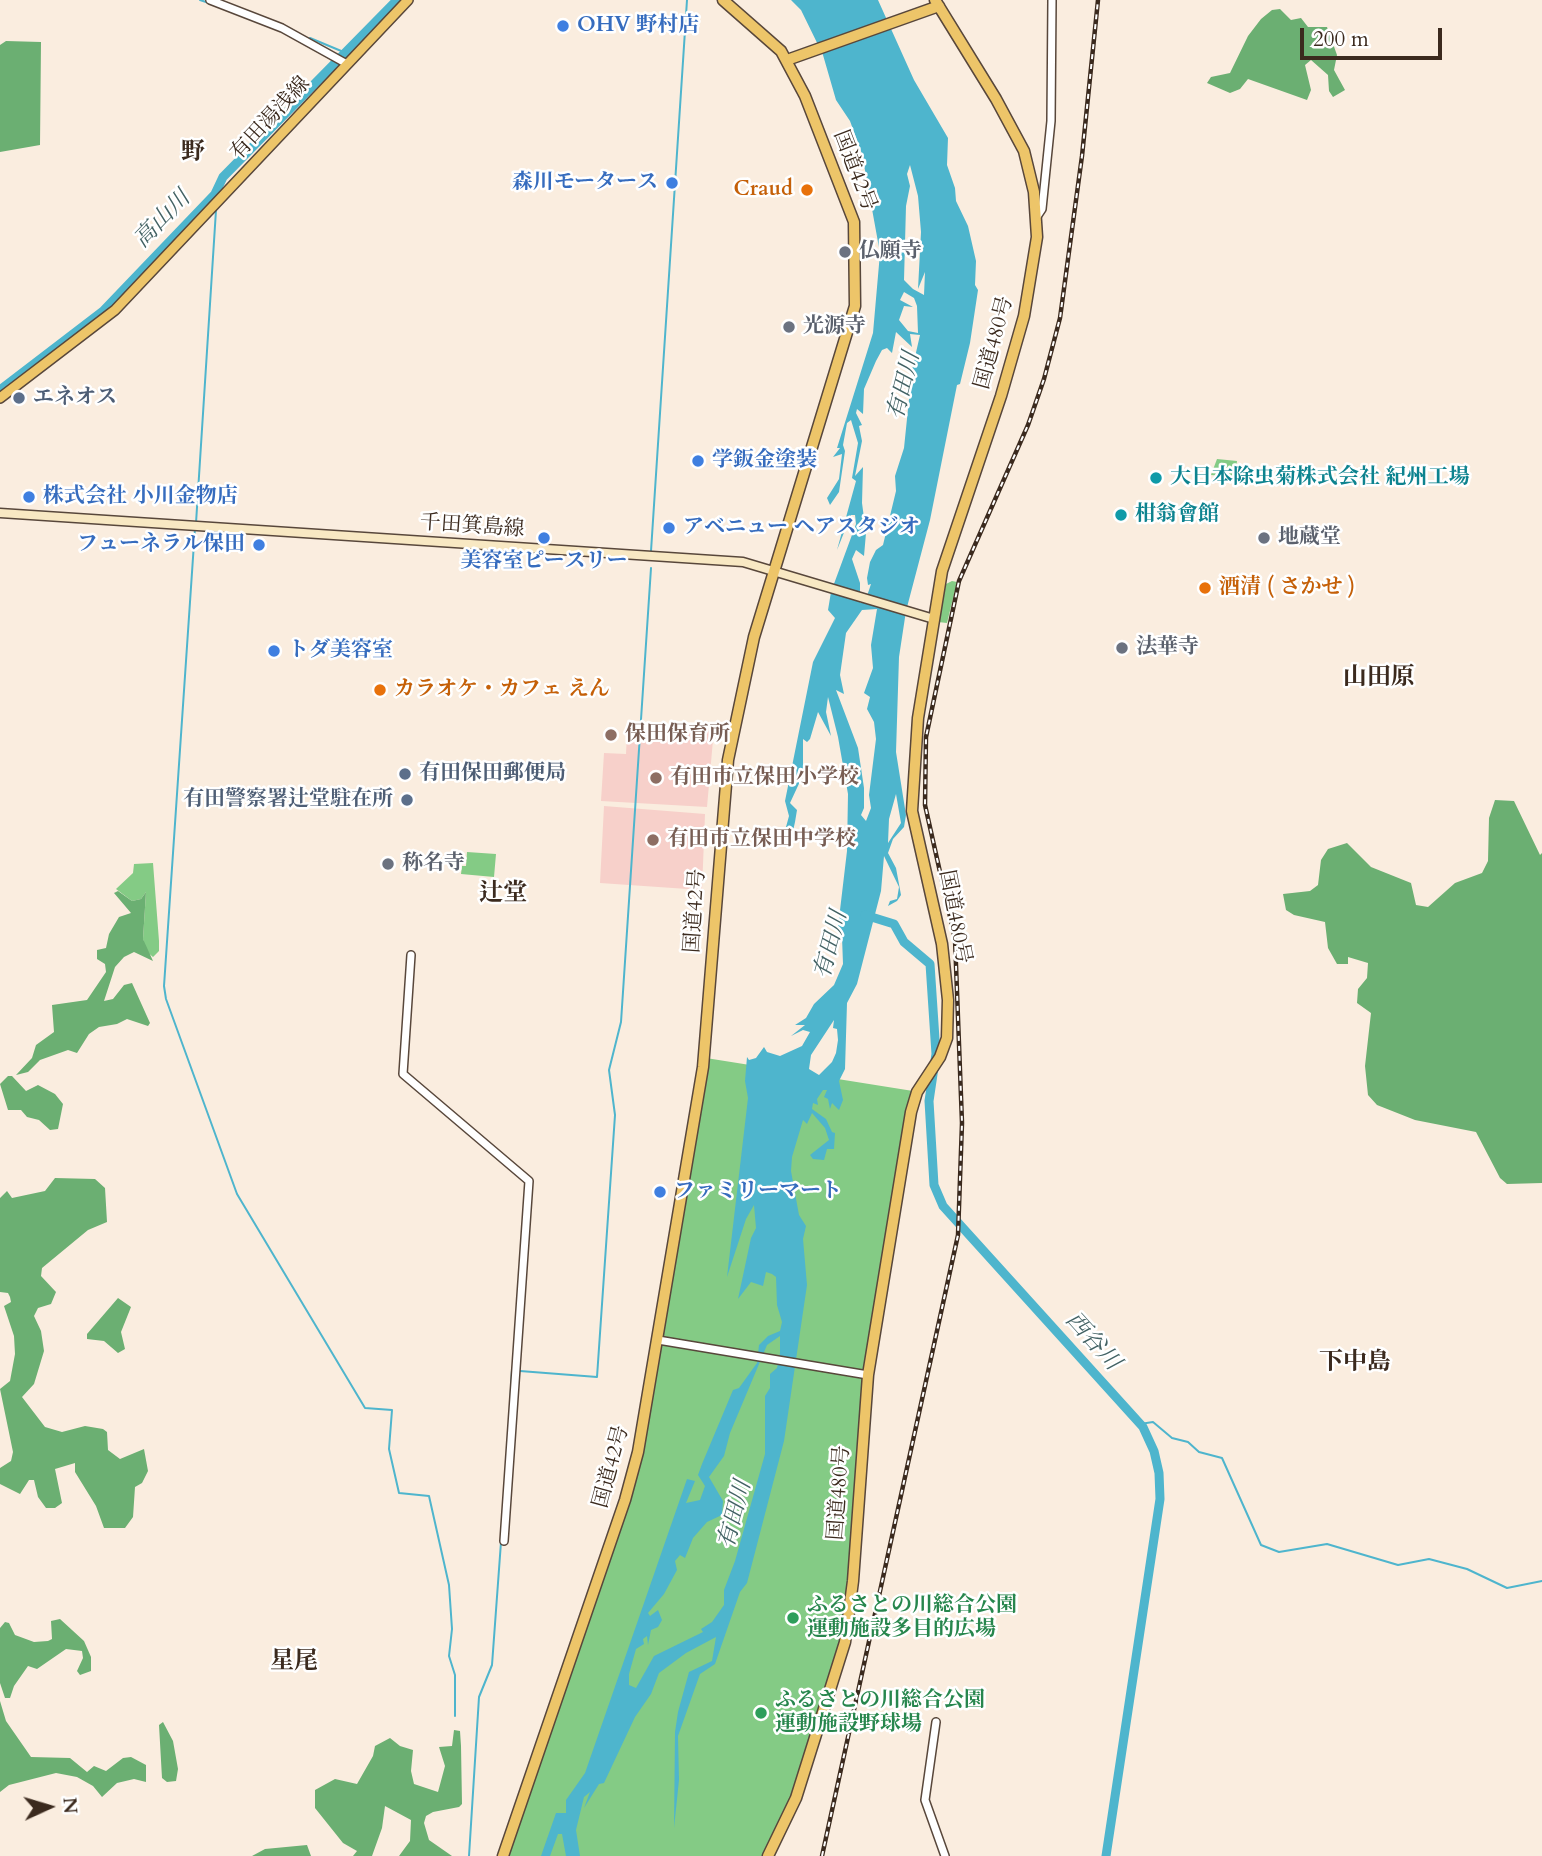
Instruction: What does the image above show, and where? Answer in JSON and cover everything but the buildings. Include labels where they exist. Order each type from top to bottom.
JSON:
[{"type":"highway","name":"国道42号","points":[[503,1856],[630,1482],[661,1341],[703,1067],[728,760],[754,637],[849,330],[857,272],[854,222],[789,59],[723,0]]},
{"type":"highway","points":[[789,59],[935,5]]},
{"type":"highway","name":"国道480号","points":[[768,1856],[799,1788],[845,1642],[853,1581],[865,1374],[911,1112],[921,1084],[940,1057],[948,1029],[944,962],[912,811],[918,718],[932,618],[947,553],[985,447],[1024,316],[1034,261],[1036,218],[1030,172],[1024,151],[996,99],[935,5]]},
{"type":"main road","name":"有田湯浅線","points":[[0,398],[115,310],[345,63],[408,0]]},
{"type":"main road","name":"千田箕島線","points":[[0,513],[743,562],[932,618]]},
{"type":"street","points":[[209,0],[270,23],[345,63]]},
{"type":"street","points":[[1036,218],[1042,209],[1051,121],[1052,0]]},
{"type":"street","points":[[411,955],[404,1074],[529,1181],[504,1541]]},
{"type":"street","points":[[661,1341],[865,1374]]},
{"type":"street","points":[[936,1722],[925,1800],[945,1856]]},
{"type":"shaded area","name":"有田市立保田小学校","points":[[643,725],[714,729],[707,807],[601,801],[604,753],[626,754],[627,733],[642,734]]},
{"type":"shaded area","name":"有田市立保田中学校","points":[[604,806],[705,814],[702,890],[600,883]]},
{"type":"green space","points":[[1280,9],[1291,20],[1301,18],[1308,27],[1327,27],[1337,55],[1334,70],[1345,90],[1333,97],[1329,91],[1328,75],[1311,60],[1305,65],[1311,90],[1307,100],[1248,79],[1240,89],[1230,93],[1207,83],[1211,77],[1230,73],[1248,36],[1261,19],[1272,10]]},
{"type":"green space","points":[[6,41],[41,42],[40,145],[0,152],[0,45]]},
{"type":"green space","points":[[1217,459],[1237,461],[1235,477],[1211,475]]},
{"type":"green space","points":[[957,582],[947,623],[938,622],[946,584]]},
{"type":"green space","points":[[1495,800],[1514,801],[1540,855],[1542,853],[1542,1183],[1507,1184],[1500,1178],[1476,1132],[1415,1120],[1377,1105],[1368,1095],[1365,1066],[1371,1013],[1357,1003],[1358,989],[1367,978],[1368,963],[1348,957],[1348,964],[1337,964],[1328,948],[1325,922],[1294,915],[1286,910],[1283,894],[1310,891],[1318,885],[1321,860],[1328,849],[1347,843],[1371,867],[1411,883],[1416,905],[1428,907],[1455,883],[1482,873],[1488,861],[1489,818]]},
{"type":"green space","points":[[467,852],[496,854],[494,877],[461,874],[462,866],[466,866]]},
{"type":"green space","points":[[153,863],[159,951],[153,957],[146,951],[143,939],[146,892],[141,899],[132,901],[116,889],[133,873],[134,864]]},
{"type":"green space","points":[[118,891],[132,901],[141,899],[146,892],[143,939],[153,961],[134,952],[124,957],[115,967],[104,1001],[113,999],[124,985],[132,983],[150,1023],[148,1026],[127,1019],[99,1027],[89,1034],[77,1053],[68,1050],[40,1060],[28,1072],[16,1075],[32,1058],[36,1045],[54,1032],[52,1005],[87,1000],[106,972],[105,964],[97,959],[97,950],[106,948],[109,934],[119,917],[131,913],[114,893]]},
{"type":"green space","points":[[706,1058],[913,1091],[856,1493],[844,1634],[797,1786],[765,1856],[505,1856],[631,1485]]},
{"type":"green space","points":[[8,1076],[12,1076],[26,1091],[38,1085],[55,1094],[63,1104],[58,1129],[50,1130],[39,1120],[27,1117],[21,1110],[8,1110],[0,1084]]},
{"type":"green space","points":[[55,1178],[95,1179],[105,1188],[107,1222],[88,1230],[42,1268],[41,1276],[56,1292],[51,1304],[38,1308],[34,1316],[41,1331],[44,1351],[34,1384],[22,1397],[45,1427],[62,1432],[85,1426],[103,1429],[107,1432],[108,1450],[120,1459],[144,1449],[148,1471],[142,1483],[135,1487],[133,1517],[125,1528],[104,1528],[96,1506],[75,1472],[75,1463],[55,1469],[62,1503],[55,1508],[46,1508],[38,1497],[34,1480],[29,1480],[20,1494],[0,1484],[0,1468],[11,1461],[13,1452],[0,1389],[10,1381],[15,1354],[14,1336],[4,1306],[11,1302],[10,1297],[8,1293],[0,1292],[0,1198],[7,1191],[12,1198],[45,1191]]},
{"type":"green space","points":[[118,1298],[131,1307],[121,1332],[125,1349],[118,1353],[104,1341],[87,1339],[87,1334]]},
{"type":"green space","points":[[60,1619],[84,1641],[91,1657],[91,1671],[80,1675],[77,1671],[83,1658],[82,1651],[66,1649],[37,1669],[28,1666],[14,1686],[10,1698],[5,1698],[0,1683],[0,1628],[5,1622],[9,1623],[15,1635],[34,1642],[48,1641],[52,1639],[51,1621]]},
{"type":"green space","points":[[0,1701],[6,1721],[31,1757],[70,1758],[87,1772],[94,1766],[106,1771],[123,1758],[131,1757],[146,1765],[146,1782],[134,1779],[117,1783],[102,1797],[93,1786],[77,1777],[56,1773],[9,1785],[0,1792]]},
{"type":"green space","points":[[163,1722],[173,1741],[178,1769],[176,1781],[167,1782],[162,1778],[159,1725]]},
{"type":"green space","points":[[454,1730],[460,1731],[462,1804],[433,1812],[426,1816],[424,1823],[429,1840],[452,1856],[399,1856],[410,1841],[411,1820],[385,1806],[382,1828],[372,1856],[353,1856],[357,1851],[343,1843],[315,1808],[315,1790],[335,1779],[357,1784],[373,1756],[375,1746],[390,1738],[400,1746],[413,1750],[411,1771],[414,1784],[438,1792],[445,1766],[439,1747],[452,1746]]},
{"type":"green space","points":[[307,1845],[311,1856],[252,1856],[265,1849]]},
{"type":"water","points":[[791,0],[878,0],[914,80],[948,138],[947,165],[955,188],[956,201],[968,226],[976,261],[975,285],[978,290],[970,343],[960,384],[957,385],[930,520],[906,611],[899,657],[896,752],[906,815],[904,827],[893,839],[888,853],[896,868],[901,895],[897,901],[888,906],[890,901],[897,899],[899,887],[884,856],[881,891],[857,984],[847,1003],[845,1069],[839,1081],[843,1100],[839,1110],[832,1103],[830,1109],[828,1099],[824,1097],[827,1090],[823,1090],[817,1099],[818,1105],[813,1103],[812,1109],[826,1119],[835,1133],[834,1149],[827,1149],[824,1160],[813,1159],[810,1155],[829,1140],[825,1128],[812,1113],[807,1124],[803,1120],[792,1157],[791,1171],[799,1215],[806,1226],[803,1239],[807,1285],[784,1441],[747,1583],[740,1592],[715,1664],[700,1674],[678,1736],[679,1780],[674,1828],[675,1732],[678,1712],[689,1672],[712,1661],[716,1637],[686,1653],[659,1673],[651,1694],[635,1717],[604,1783],[599,1784],[584,1808],[590,1792],[584,1797],[576,1830],[580,1856],[566,1856],[562,1834],[558,1834],[550,1856],[541,1856],[556,1813],[566,1813],[566,1800],[585,1773],[687,1479],[695,1481],[686,1503],[700,1500],[705,1486],[698,1475],[733,1390],[739,1388],[757,1363],[759,1345],[768,1336],[780,1331],[782,1322],[777,1305],[776,1277],[766,1272],[763,1286],[751,1282],[738,1299],[751,1238],[756,1228],[754,1205],[746,1219],[727,1277],[748,1098],[745,1081],[747,1057],[749,1060],[756,1058],[764,1047],[767,1052],[780,1056],[802,1046],[810,1032],[803,1030],[791,1036],[805,1025],[795,1025],[806,1018],[814,1004],[834,985],[843,964],[842,937],[838,927],[847,851],[848,794],[828,697],[826,712],[831,736],[818,712],[810,739],[807,742],[803,739],[803,775],[790,803],[797,810],[793,831],[783,838],[789,816],[785,801],[813,662],[835,618],[828,610],[831,592],[856,524],[855,515],[851,515],[837,550],[856,481],[852,478],[858,443],[851,420],[847,423],[843,445],[845,451],[839,492],[830,505],[827,498],[839,479],[842,454],[833,457],[840,448],[837,448],[873,333],[880,253],[862,154],[850,121],[836,100],[823,55],[801,10]],"holes":[[[910,165],[918,196],[921,232],[918,289],[925,272],[924,295],[904,280],[906,206],[910,186],[907,174]],[[904,292],[914,298],[917,306],[918,333],[908,331],[899,320],[904,306],[913,307],[900,300]],[[896,332],[912,347],[910,334],[920,335],[912,370],[904,448],[895,476],[896,491],[883,545],[876,550],[870,562],[867,578],[868,585],[871,584],[866,599],[860,603],[860,583],[852,559],[856,550],[864,556],[866,533],[862,503],[863,467],[855,476],[862,441],[859,426],[862,425],[856,413],[857,409],[863,414],[864,389],[882,350],[887,348],[892,353]],[[877,609],[871,645],[873,668],[864,693],[870,697],[867,709],[874,722],[876,739],[869,795],[871,808],[866,821],[861,815],[864,808],[864,788],[858,748],[836,690],[844,694],[840,675],[846,633],[862,610]],[[896,794],[901,823],[888,843],[889,819]],[[834,1020],[833,1028],[837,1029],[838,1040],[832,1062],[819,1075],[809,1069],[811,1055]],[[780,1336],[777,1368],[770,1374],[770,1388],[765,1396],[765,1454],[735,1561],[724,1590],[724,1605],[712,1622],[701,1629],[703,1632],[654,1656],[636,1688],[629,1685],[636,1649],[644,1644],[643,1639],[647,1636],[648,1645],[651,1630],[658,1627],[662,1620],[658,1610],[650,1616],[648,1613],[664,1594],[677,1570],[675,1561],[680,1555],[685,1558],[693,1538],[707,1522],[722,1515],[723,1501],[709,1477],[724,1456],[730,1433],[767,1345]]]},
{"type":"waterway","points":[[200,0],[209,3]]},
{"type":"waterway","name":"高山川","points":[[0,390],[103,311],[215,194],[223,177],[397,0]]},
{"type":"waterway","points":[[651,551],[687,0]]},
{"type":"waterway","points":[[310,38],[346,53]]},
{"type":"waterway","points":[[196,523],[216,210]]},
{"type":"waterway","points":[[195,528],[164,986],[166,999],[237,1194],[365,1408],[392,1410],[389,1449],[399,1493],[429,1496],[449,1585],[452,1629],[449,1656],[455,1675],[455,1716]]},
{"type":"waterway","points":[[520,1371],[597,1377],[615,1115],[609,1070],[621,1022],[651,568]]},
{"type":"waterway","name":"西谷川","points":[[865,915],[894,924],[904,942],[930,964],[936,1054],[929,1101],[934,1185],[943,1206],[1143,1427],[1154,1451],[1159,1473],[1160,1499],[1106,1856]]},
{"type":"waterway","points":[[510,1407],[512,1370],[515,1370]]},
{"type":"waterway","points":[[1140,1424],[1153,1422],[1172,1438],[1188,1442],[1199,1452],[1222,1458],[1261,1545],[1279,1552],[1327,1544],[1398,1565],[1429,1559],[1467,1569],[1507,1588],[1542,1581]]},
{"type":"waterway","points":[[469,1856],[479,1697],[492,1665],[501,1542]]},
{"type":"railway","points":[[822,1856],[958,1235],[962,1123],[955,939],[925,805],[926,737],[959,581],[1028,425],[1044,379],[1060,318],[1082,156],[1098,0]]},
{"type":"place","name":"OHV 野村店","points":[[563,26]]},
{"type":"place","name":"森川モータース","points":[[672,183]]},
{"type":"place","name":"Craud","points":[[807,190]]},
{"type":"place","name":"仏願寺","points":[[845,252]]},
{"type":"place","name":"光源寺","points":[[789,327]]},
{"type":"place","name":"エネオス","points":[[19,398]]},
{"type":"place","name":"学鈑金塗装","points":[[698,461]]},
{"type":"place","name":"大日本除虫菊株式会社 紀州工場","points":[[1156,478]]},
{"type":"place","name":"株式会社 小川金物店","points":[[29,497]]},
{"type":"place","name":"柑翁會館","points":[[1121,515]]},
{"type":"place","name":"アベニュー ヘアスタジオ","points":[[669,528]]},
{"type":"place","name":"美容室ピースリー","points":[[544,538]]},
{"type":"place","name":"地蔵堂","points":[[1264,538]]},
{"type":"place","name":"フューネラル保田","points":[[259,545]]},
{"type":"place","name":"酒清 ( さかせ )","points":[[1205,588]]},
{"type":"place","name":"法華寺","points":[[1122,648]]},
{"type":"place","name":"トダ美容室","points":[[274,651]]},
{"type":"place","name":"カラオケ・カフェ えん","points":[[380,690]]},
{"type":"place","name":"保田保育所","points":[[611,735]]},
{"type":"place","name":"有田保田郵便局","points":[[405,774]]},
{"type":"place","name":"有田市立保田小学校","points":[[656,778]]},
{"type":"place","name":"有田警察署辻堂駐在所","points":[[407,800]]},
{"type":"place","name":"有田市立保田中学校","points":[[653,840]]},
{"type":"place","name":"称名寺","points":[[388,864]]},
{"type":"place","name":"ファミリーマート","points":[[660,1192]]},
{"type":"place","name":"ふるさとの川総合公園 運動施設多目的広場","points":[[793,1618]]},
{"type":"place","name":"ふるさとの川総合公園 運動施設野球場","points":[[761,1713]]},
{"type":"district","name":"野","points":[[193,153]]},
{"type":"district","name":"山田原","points":[[1379,678]]},
{"type":"district","name":"辻堂","points":[[503,894]]},
{"type":"district","name":"下中島","points":[[1355,1363]]},
{"type":"district","name":"星尾","points":[[294,1662]]},
{"type":"water label","name":"有田川","points":[[905,386]]},
{"type":"water label","name":"有田川","points":[[832,945]]},
{"type":"water label","name":"有田川","points":[[736,1515]]}]
